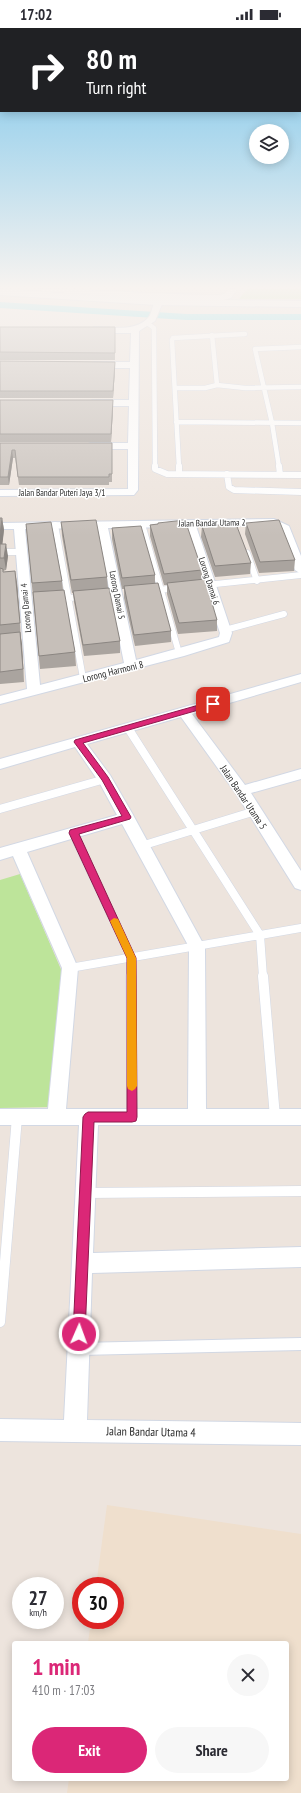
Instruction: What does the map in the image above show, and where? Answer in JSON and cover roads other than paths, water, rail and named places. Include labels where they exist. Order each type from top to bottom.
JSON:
[{"type":"street","points":[[79,446],[134,446],[134,371]]},
{"type":"street","points":[[79,403],[134,403]]},
{"type":"street","name":"Jalan Bandar Puteri Jaya 3/1","points":[[0,493],[130,493],[133,490],[134,446]]},
{"type":"street","name":"Jalan Bandar Utama 2","points":[[0,526],[190,524],[237,526],[274,522],[280,523],[283,526],[301,570]]},
{"type":"street","name":"Lorong Damai 5","points":[[102,524],[131,666]]},
{"type":"street","name":"Lorong Damai 6","points":[[190,524],[211,584],[225,634]]},
{"type":"street","name":"Lorong Damai 4","points":[[18,526],[29,602],[25,639],[34,691]]},
{"type":"street","points":[[8,576],[24,575]]},
{"type":"street","name":"Lorong Harmoni 8","points":[[0,700],[180,653],[225,634]]},
{"type":"street","points":[[0,764],[301,678]]},
{"type":"street","name":"Jalan Bandar Utama 5","points":[[184,712],[242,791],[301,884]]},
{"type":"street","points":[[78,742],[105,779],[197,947],[198,1117]]},
{"type":"street","points":[[242,791],[301,774]]},
{"type":"street","points":[[0,854],[127,817]]},
{"type":"street","points":[[18,849],[70,968],[56,1117]]},
{"type":"street","points":[[8,1117],[301,1117]]},
{"type":"street","points":[[75,1431],[88,1117]]},
{"type":"street","points":[[82,1263],[301,1257]]},
{"type":"street","name":"Jalan Bandar Utama 4","points":[[0,1430],[301,1434]]},
{"type":"lane","points":[[154,371],[155,469],[161,473],[179,474],[301,475]]},
{"type":"lane","points":[[175,371],[179,474]]},
{"type":"lane","points":[[216,371],[217,385]]},
{"type":"lane","points":[[260,371],[272,423],[280,475]]},
{"type":"lane","points":[[175,388],[205,388],[217,385],[232,388],[301,387]]},
{"type":"lane","points":[[176,422],[301,423]]},
{"type":"lane","points":[[227,474],[229,487],[234,490],[301,492]]},
{"type":"lane","points":[[142,524],[180,653]]},
{"type":"lane","points":[[55,525],[67,598],[83,678]]},
{"type":"lane","points":[[244,545],[257,581]]},
{"type":"lane","points":[[0,552],[22,552]]},
{"type":"lane","points":[[197,586],[257,581],[301,575]]},
{"type":"lane","points":[[146,591],[183,587]]},
{"type":"lane","points":[[46,600],[88,597]]},
{"type":"lane","points":[[225,634],[284,614]]},
{"type":"lane","points":[[128,728],[260,935],[275,1117]]},
{"type":"lane","points":[[0,809],[105,779]]},
{"type":"lane","points":[[142,846],[192,829],[255,811]]},
{"type":"lane","points":[[74,833],[131,958],[132,1117]]},
{"type":"lane","points":[[70,968],[301,928]]},
{"type":"lane","points":[[0,1322],[8,1117]]},
{"type":"lane","points":[[85,1193],[301,1191]]},
{"type":"lane","points":[[78,1349],[301,1344]]}]
